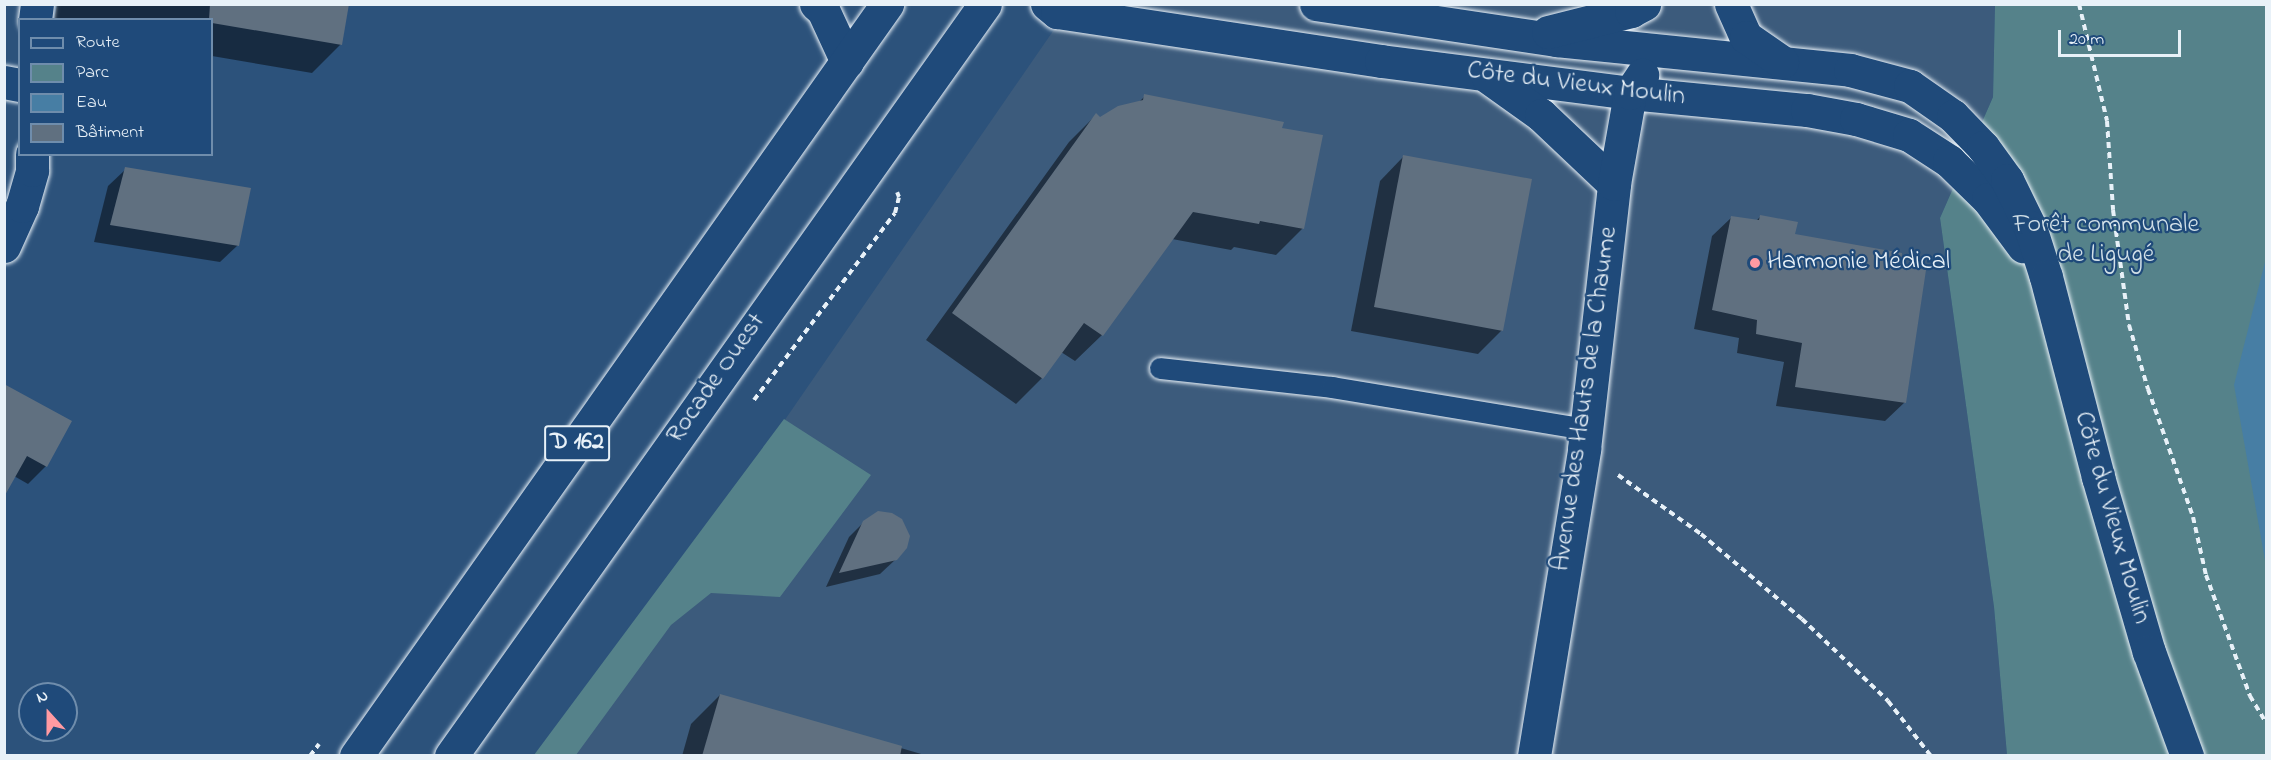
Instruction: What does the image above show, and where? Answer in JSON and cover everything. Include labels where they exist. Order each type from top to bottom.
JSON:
[{"type":"street","points":[[816,4],[823,10],[847,62]]},
{"type":"street","name":"D 162","points":[[356,756],[887,4]]},
{"type":"street","name":"Rocade Ouest","points":[[451,756],[985,4]]},
{"type":"street","name":"Côte du Vieux Moulin","points":[[1047,4],[1057,12],[1210,36],[1630,93],[1807,110],[1856,119],[1909,135],[1949,161],[1988,199],[2046,276]]},
{"type":"street","name":"Côte du Vieux Moulin","points":[[1316,4],[1526,36],[1850,70],[1911,86],[1953,116],[1983,147],[2007,180],[2030,227],[2046,276],[2098,477],[2146,641],[2187,756]]},
{"type":"street","points":[[1526,36],[1631,11],[1644,4]]},
{"type":"street","points":[[1731,4],[1746,37],[1783,63]]},
{"type":"street","name":"Avenue des Hauts de la Chaume","points":[[1534,756],[1585,439],[1614,184],[1630,93],[1659,51]]},
{"type":"street","points":[[1483,74],[1541,115],[1614,184]]},
{"type":"street","points":[[4,246],[22,206],[32,170],[32,156]]},
{"type":"lane","points":[[1160,368],[1332,387],[1585,439]]},
{"type":"path","points":[[2079,4],[2107,121],[2113,210],[2129,326],[2148,389],[2193,517],[2206,575],[2250,696],[2266,723]]},
{"type":"path","points":[[1585,439],[1634,488],[1701,534],[1802,619],[1888,701],[1931,756]]},
{"type":"shaded area","points":[[1071,5],[1995,5],[1993,97],[1940,218],[1994,607],[2007,755],[553,756]]},
{"type":"green space","name":"Forêt communale de Ligugé","points":[[1995,5],[2266,5],[2266,755],[2007,755],[1994,607],[1940,218],[1993,97]]},
{"type":"green space","points":[[784,419],[871,475],[780,597],[711,593],[671,625],[576,755],[534,755]]},
{"type":"water","points":[[2266,258],[2266,566],[2234,385]]},
{"type":"building","points":[[210,4],[349,4],[342,45],[213,23],[213,18],[209,18]]},
{"type":"building","points":[[1144,94],[1284,122],[1282,128],[1323,135],[1304,229],[1260,221],[1259,224],[1193,212],[1103,336],[1084,323],[1043,379],[952,313],[1096,113],[1100,117],[1118,106],[1143,100]]},
{"type":"building","points":[[1403,155],[1532,179],[1503,331],[1374,307]]},
{"type":"building","points":[[125,167],[251,188],[239,246],[110,225]]},
{"type":"building","points":[[1760,215],[1798,222],[1795,234],[1902,253],[1901,265],[1926,270],[1906,403],[1795,387],[1802,343],[1756,334],[1757,320],[1712,310],[1731,216],[1759,220]]},
{"type":"building","points":[[4,384],[72,421],[47,467],[27,456],[4,497]]},
{"type":"building","points":[[878,511],[892,513],[902,519],[910,536],[907,548],[897,560],[839,573],[863,521]]},
{"type":"building","points":[[720,694],[902,746],[900,756],[702,756]]},
{"type":"place","name":"Harmonie Médical","points":[[1755,263]]}]
